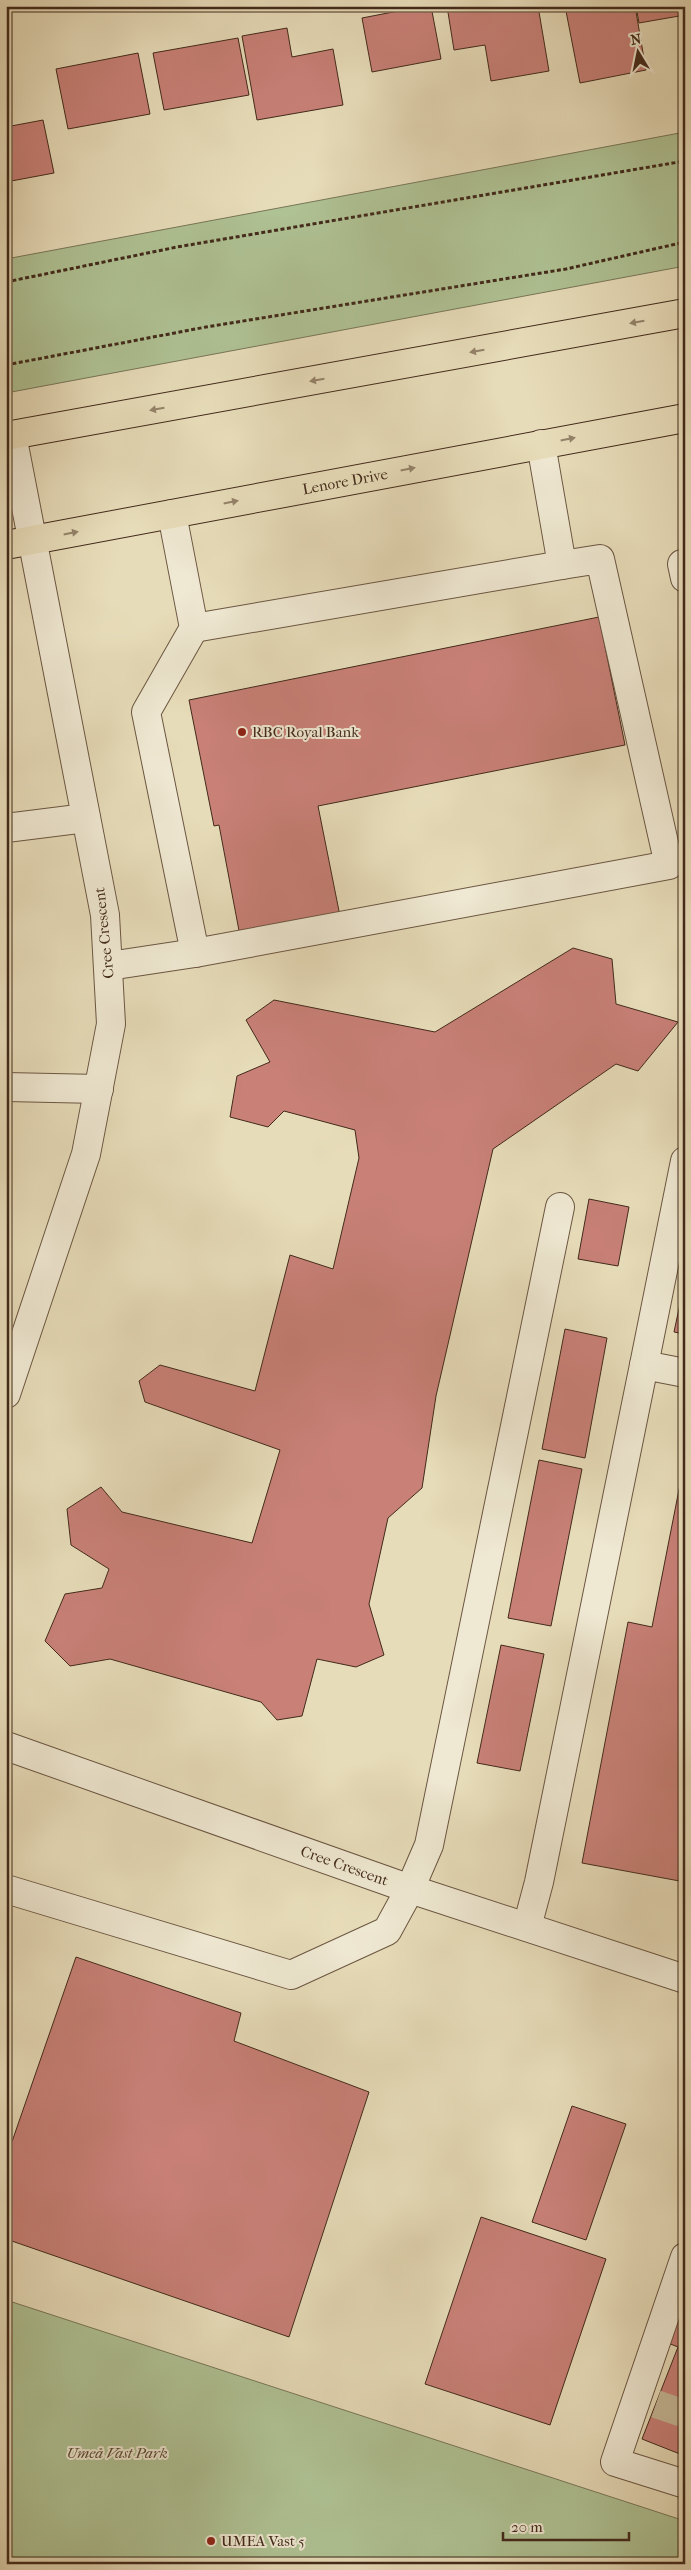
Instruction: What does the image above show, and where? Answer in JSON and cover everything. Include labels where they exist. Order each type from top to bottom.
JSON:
[{"type":"main road","points":[[9,436],[685,313]]},
{"type":"main road","name":"Lenore Drive","points":[[19,542],[685,418]]},
{"type":"street","name":"Cree Crescent","points":[[8,1382],[86,1154],[111,1024],[105,915],[86,818],[19,542],[9,436]]},
{"type":"street","points":[[541,444],[562,565]]},
{"type":"street","points":[[172,514],[194,628],[146,712],[195,953]]},
{"type":"street","points":[[109,966],[195,953],[669,865],[600,559],[194,628]]},
{"type":"street","points":[[685,563],[682,564],[685,578]]},
{"type":"street","points":[[6,828],[86,818]]},
{"type":"street","points":[[6,1087],[98,1089]]},
{"type":"street","points":[[528,1927],[539,1882],[685,1161]]},
{"type":"street","points":[[6,1890],[291,1975],[387,1931],[410,1889],[429,1845],[560,1207]]},
{"type":"street","points":[[644,1365],[685,1374]]},
{"type":"street","name":"Cree Crescent","points":[[6,1746],[410,1889],[685,1979]]},
{"type":"street","points":[[685,2257],[647,2401],[615,2462],[685,2484]]},
{"type":"path","points":[[6,282],[178,247],[685,161]]},
{"type":"path","points":[[6,365],[233,322],[566,269],[685,242]]},
{"type":"green space","points":[[685,132],[685,266],[6,393],[6,259]]},
{"type":"green space","name":"Umeå Vast Park","points":[[6,2300],[685,2521],[685,2564],[6,2564]]},
{"type":"building","points":[[431,6],[441,59],[372,72],[362,18]]},
{"type":"building","points":[[447,6],[538,6],[549,71],[491,81],[485,45],[454,50]]},
{"type":"building","points":[[565,6],[635,6],[646,70],[580,83]]},
{"type":"building","points":[[636,6],[685,6],[685,15],[639,23]]},
{"type":"building","points":[[287,28],[292,57],[333,49],[343,105],[257,120],[242,36]]},
{"type":"building","points":[[238,38],[249,95],[164,110],[153,53]]},
{"type":"building","points":[[138,53],[150,114],[68,129],[56,69]]},
{"type":"building","points":[[43,120],[54,173],[6,182],[6,127]]},
{"type":"building","points":[[599,617],[625,745],[318,806],[340,916],[240,936],[219,825],[214,826],[189,700]]},
{"type":"building","points":[[573,948],[612,959],[616,1004],[678,1022],[638,1071],[616,1064],[493,1149],[436,1396],[422,1488],[388,1518],[369,1604],[384,1655],[356,1667],[317,1659],[302,1716],[277,1720],[261,1702],[110,1659],[70,1666],[45,1641],[65,1594],[102,1588],[109,1569],[71,1545],[67,1509],[101,1487],[122,1512],[252,1543],[280,1450],[145,1402],[139,1381],[160,1365],[255,1391],[290,1255],[333,1269],[359,1158],[355,1130],[284,1111],[268,1127],[230,1117],[237,1076],[270,1062],[246,1020],[274,1000],[435,1032]]},
{"type":"building","points":[[589,1199],[629,1207],[618,1266],[578,1259]]},
{"type":"building","points":[[685,1280],[685,1334],[674,1332]]},
{"type":"building","points":[[565,1329],[607,1338],[585,1458],[542,1449]]},
{"type":"building","points":[[685,1459],[685,1882],[582,1863],[628,1622],[652,1627]]},
{"type":"building","points":[[539,1460],[582,1469],[551,1626],[508,1618]]},
{"type":"building","points":[[501,1645],[544,1654],[520,1771],[477,1763]]},
{"type":"building","points":[[76,1957],[241,2013],[234,2041],[369,2092],[289,2337],[6,2239],[6,2159]]},
{"type":"building","points":[[572,2106],[626,2124],[586,2240],[532,2222]]},
{"type":"building","points":[[481,2217],[606,2259],[550,2425],[425,2384]]},
{"type":"building","points":[[685,2284],[685,2456],[642,2439],[678,2347],[663,2341]]},
{"type":"tunnel","points":[[656,2404],[685,2414]]},
{"type":"place","name":"RBC Royal Bank","points":[[242,732]]},
{"type":"place","name":"UMEA Vast 5","points":[[211,2541]]}]
